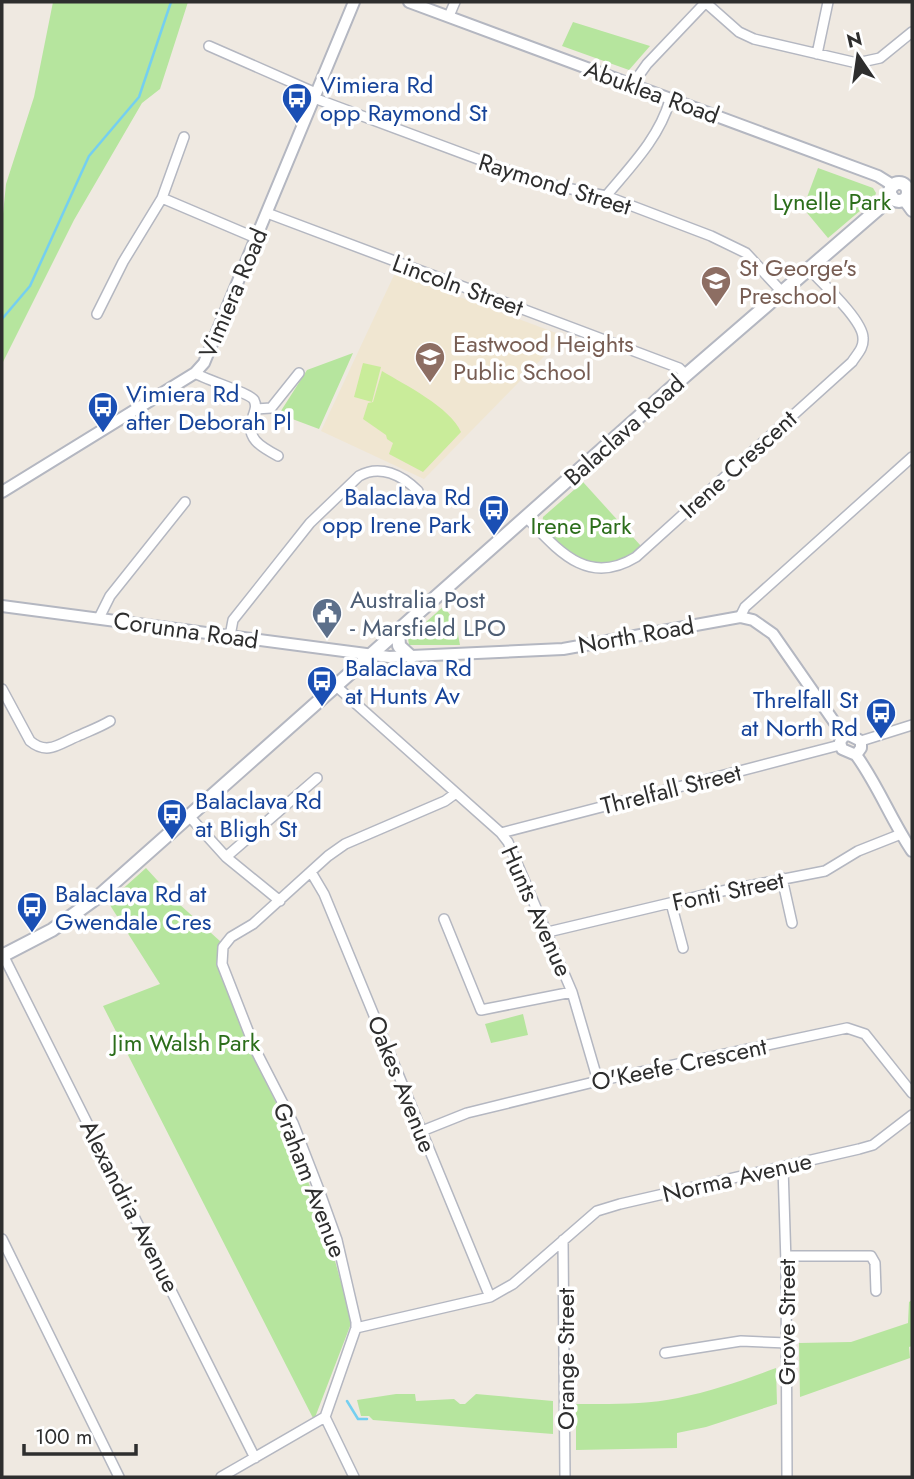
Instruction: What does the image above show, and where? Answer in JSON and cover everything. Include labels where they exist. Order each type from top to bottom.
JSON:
[{"type":"main road","name":"Balaclava Road","points":[[2,955],[52,930],[86,906],[686,375],[901,189]]},
{"type":"main road","points":[[398,630],[399,646],[411,657]]},
{"type":"street","name":"Vimiera Road","points":[[2,492],[195,373],[204,363],[354,2]]},
{"type":"street","name":"Abuklea Road","points":[[409,2],[878,176],[901,189],[912,211]]},
{"type":"street","points":[[449,16],[454,2]]},
{"type":"street","points":[[632,85],[647,64],[705,2],[739,33],[754,39],[857,63],[869,62],[889,53],[912,32]]},
{"type":"street","points":[[817,54],[828,2]]},
{"type":"street","name":"Raymond Street","points":[[209,46],[315,96],[542,183],[606,196],[727,243],[752,258],[782,292]]},
{"type":"street","points":[[606,196],[656,135],[670,100]]},
{"type":"street","points":[[97,314],[123,262],[162,198],[184,138]]},
{"type":"street","points":[[162,198],[256,237]]},
{"type":"street","name":"Lincoln Street","points":[[267,213],[679,368],[686,375]]},
{"type":"street","name":"Irene Crescent","points":[[526,517],[571,561],[599,568],[624,564],[636,557],[852,362],[862,348],[864,335],[856,321],[809,269]]},
{"type":"street","points":[[195,373],[213,383],[250,396],[255,401],[256,409],[250,423],[250,432],[258,444],[278,456]]},
{"type":"street","points":[[256,409],[271,408],[299,373]]},
{"type":"street","points":[[912,457],[746,607],[740,617],[753,620],[773,634],[842,741],[844,751],[856,755],[879,790],[912,851]]},
{"type":"street","points":[[230,636],[233,620],[310,523],[359,476],[368,471],[381,470],[395,474],[418,491]]},
{"type":"street","points":[[99,618],[110,596],[185,502]]},
{"type":"street","name":"Corunna Road","points":[[2,606],[371,655]]},
{"type":"street","name":"North Road","points":[[371,655],[411,657],[563,649],[740,617]]},
{"type":"street","name":"Hunts Avenue","points":[[336,686],[501,833],[548,932],[572,992],[598,1081]]},
{"type":"street","points":[[2,689],[30,741],[37,747],[58,747],[110,721]]},
{"type":"street","points":[[842,741],[849,735],[860,741],[912,725]]},
{"type":"street","name":"Threlfall Street","points":[[501,833],[842,741]]},
{"type":"street","points":[[856,755],[861,748],[860,741]]},
{"type":"street","points":[[226,857],[317,778]]},
{"type":"street","points":[[189,816],[226,857],[280,901],[345,844],[445,801],[456,793]]},
{"type":"street","name":"Fonti Street","points":[[548,932],[782,878],[825,872],[858,850],[901,834]]},
{"type":"street","name":"Oakes Avenue","points":[[312,872],[324,894],[490,1297]]},
{"type":"street","points":[[782,878],[792,923]]},
{"type":"street","name":"Graham Avenue","points":[[280,901],[253,925],[231,937],[223,947],[222,964],[256,1051],[293,1123],[328,1213],[337,1240],[356,1328]]},
{"type":"street","points":[[671,903],[683,948]]},
{"type":"street","points":[[444,919],[481,1010],[572,992]]},
{"type":"street","name":"Alexandria Avenue","points":[[2,955],[255,1458]]},
{"type":"street","name":"O'Keefe Crescent","points":[[422,1131],[467,1113],[598,1081],[847,1028],[865,1034],[912,1093]]},
{"type":"street","name":"Norma Avenue","points":[[356,1328],[490,1297],[513,1284],[597,1211],[873,1145],[912,1115]]},
{"type":"street","name":"Grove Street","points":[[783,1167],[787,1343],[786,1477]]},
{"type":"street","points":[[2,1239],[119,1477]]},
{"type":"street","name":"Orange Street","points":[[563,1240],[565,1477]]},
{"type":"street","points":[[786,1256],[871,1256],[875,1263],[876,1291]]},
{"type":"street","points":[[222,1477],[325,1417],[356,1328]]},
{"type":"street","points":[[665,1353],[741,1341],[787,1343]]},
{"type":"street","points":[[325,1417],[354,1477]]},
{"type":"shaded area","name":"Eastwood Heights Public School","points":[[395,273],[564,336],[424,479],[321,431]]},
{"type":"green space","points":[[53,2],[188,2],[160,89],[142,103],[74,220],[2,364],[2,224],[6,184],[34,97]]},
{"type":"green space","points":[[573,22],[650,46],[629,70],[562,46]]},
{"type":"green space","name":"Lynelle Park","points":[[818,168],[873,188],[876,193],[874,199],[828,238],[803,208]]},
{"type":"green space","points":[[353,353],[319,429],[279,414],[307,370]]},
{"type":"green space","points":[[363,363],[381,367],[372,402],[354,397]]},
{"type":"green space","points":[[382,371],[437,405],[461,432],[423,472],[389,454],[393,443],[363,419],[368,403],[373,402]]},
{"type":"green space","name":"Irene Park","points":[[583,482],[641,546],[626,557],[612,563],[587,562],[564,548],[542,525],[543,517]]},
{"type":"green space","points":[[444,606],[456,624],[460,645],[409,645],[408,638]]},
{"type":"green space","name":"Jim Walsh Park","points":[[146,868],[178,903],[221,942],[218,951],[251,1052],[281,1113],[324,1222],[352,1321],[314,1420],[103,1006],[160,984],[108,902]]},
{"type":"green space","points":[[523,1014],[528,1035],[491,1043],[485,1024]]},
{"type":"green space","points":[[912,1300],[910,1358],[800,1397],[799,1343],[851,1342],[908,1323],[909,1302]]},
{"type":"green space","points":[[776,1368],[777,1404],[706,1427],[677,1433],[677,1448],[576,1450],[576,1404],[627,1404],[666,1400],[716,1389]]},
{"type":"green space","points":[[415,1394],[416,1401],[454,1399],[460,1404],[465,1404],[476,1394],[553,1401],[553,1434],[373,1420],[369,1416],[361,1416],[357,1400]]},
{"type":"waterway","points":[[2,319],[30,286],[89,156],[139,97],[171,2]]},
{"type":"waterway","points":[[347,1401],[358,1419],[367,1419]]},
{"type":"place","name":"Vimiera Rd opp Raymond St","points":[[297,125]]},
{"type":"place","name":"St George's Preschool","points":[[716,308]]},
{"type":"place","name":"Eastwood Heights Public School","points":[[430,384]]},
{"type":"place","name":"Vimiera Rd after Deborah Pl","points":[[103,434]]},
{"type":"place","name":"Balaclava Rd opp Irene Park","points":[[494,537]]},
{"type":"place","name":"Australia Post - Marsfield LPO","points":[[327,640]]},
{"type":"place","name":"Balaclava Rd at Hunts Av","points":[[322,708]]},
{"type":"place","name":"Threlfall St at North Rd","points":[[881,740]]},
{"type":"place","name":"Balaclava Rd at Bligh St","points":[[172,841]]},
{"type":"place","name":"Balaclava Rd at Gwendale Cres","points":[[32,934]]}]
